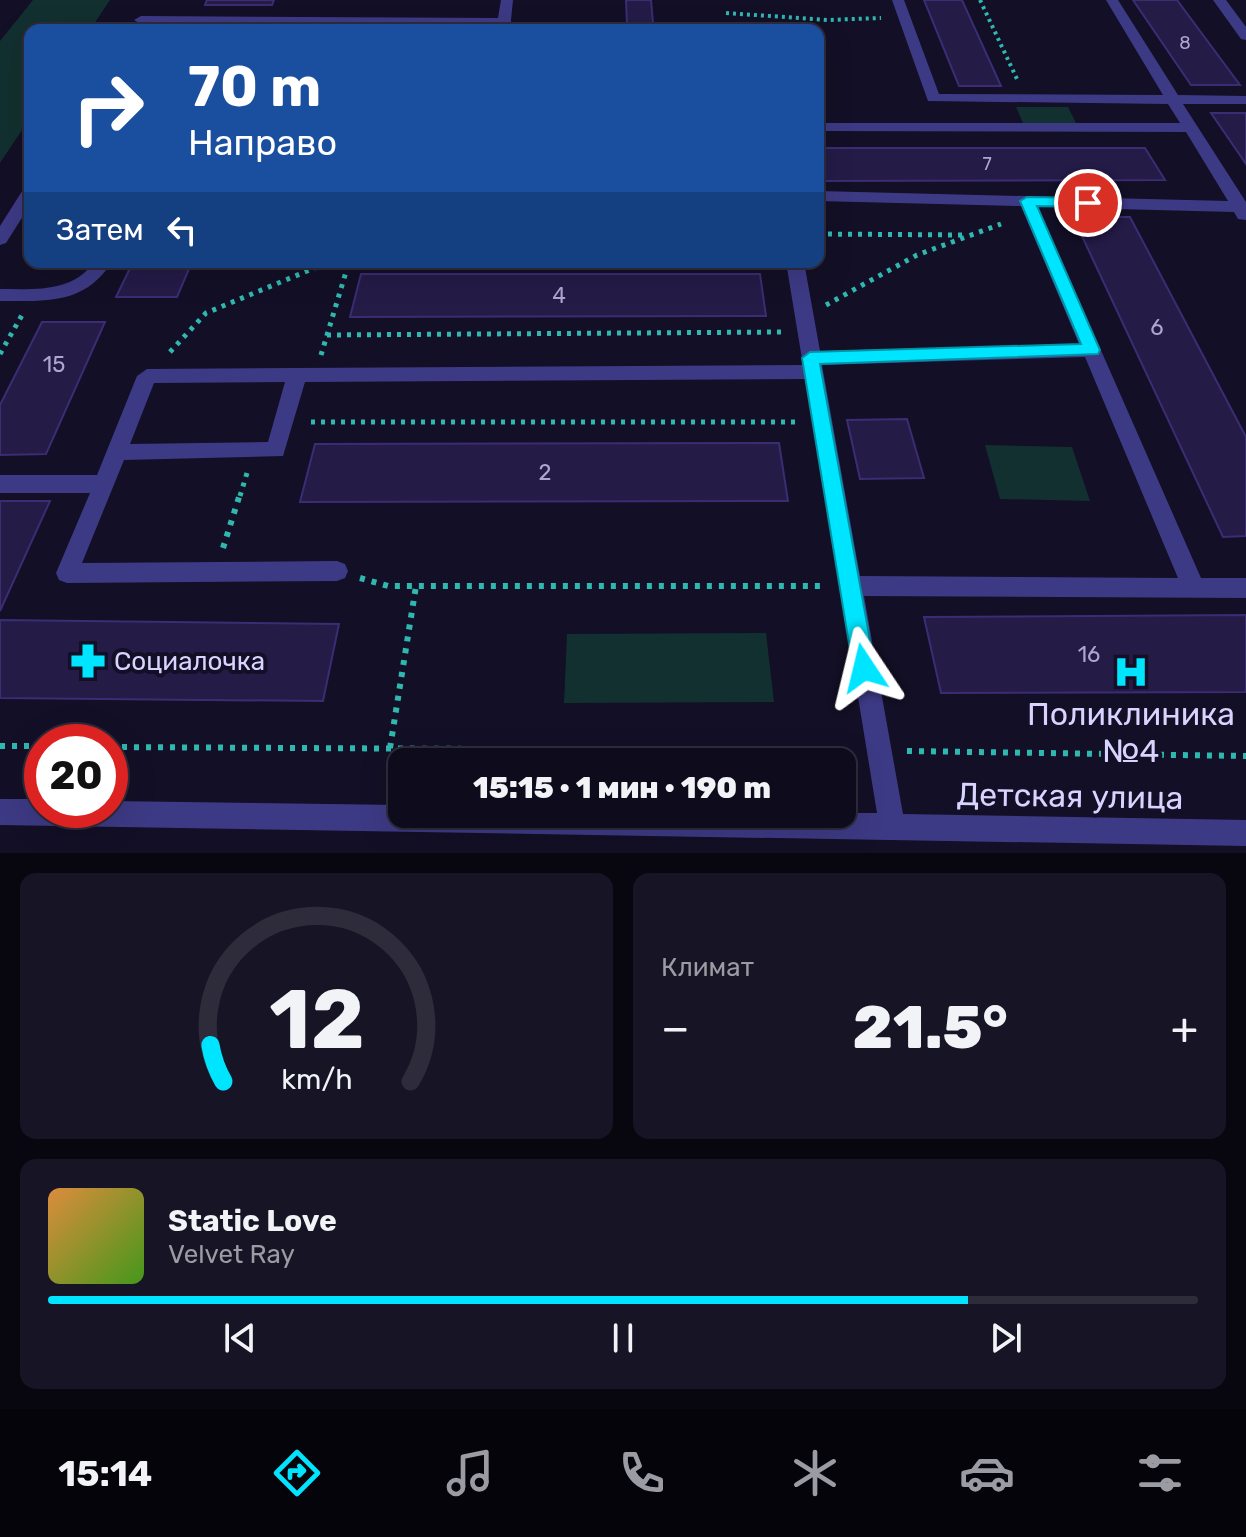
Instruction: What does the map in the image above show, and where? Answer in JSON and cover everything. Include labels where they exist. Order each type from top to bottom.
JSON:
[{"type":"street","points":[[139,24],[153,0]]},
{"type":"street","points":[[504,24],[507,0]]},
{"type":"street","points":[[898,0],[933,98],[1246,100]]},
{"type":"street","points":[[1112,0],[1244,211]]},
{"type":"street","points":[[1219,0],[1245,34]]},
{"type":"street","points":[[824,127],[1191,128]]},
{"type":"street","points":[[824,196],[1030,207],[1244,211]]},
{"type":"street","points":[[0,239],[24,201]]},
{"type":"street","points":[[1030,207],[1194,588]]},
{"type":"street","points":[[0,295],[67,293],[95,278],[100,268]]},
{"type":"street","points":[[796,268],[892,826]]},
{"type":"street","points":[[337,571],[67,573],[147,376],[811,365],[1092,350]]},
{"type":"street","points":[[117,452],[276,450],[284,422],[306,375]]},
{"type":"street","points":[[0,484],[104,484]]},
{"type":"street","points":[[850,586],[1246,588]]},
{"type":"street","name":"Детская улица","points":[[0,812],[1246,833]]},
{"type":"path","points":[[980,0],[1026,99]]},
{"type":"path","points":[[726,13],[828,20],[904,17]]},
{"type":"path","points":[[327,335],[805,324],[917,255],[972,235],[1030,207]]},
{"type":"path","points":[[824,234],[972,235]]},
{"type":"path","points":[[147,376],[206,313],[315,268]]},
{"type":"path","points":[[306,375],[327,335],[347,268]]},
{"type":"path","points":[[284,422],[822,422]]},
{"type":"path","points":[[216,572],[254,451]]},
{"type":"path","points":[[337,571],[388,586],[850,586]]},
{"type":"path","points":[[128,747],[390,748],[416,586]]},
{"type":"path","points":[[0,746],[24,746]]},
{"type":"path","points":[[856,751],[1246,756]]},
{"type":"green space","points":[[33,0],[110,0],[94,24],[24,24],[24,127],[0,163],[0,41]]},
{"type":"green space","points":[[1016,107],[1068,107],[1076,123],[1023,123]]},
{"type":"green space","points":[[985,445],[1072,447],[1090,501],[1000,499]]},
{"type":"green space","points":[[766,633],[774,702],[564,703],[567,634]]},
{"type":"building","points":[[207,0],[274,0],[272,5],[205,5]]},
{"type":"building","points":[[626,0],[651,0],[653,23],[713,24],[627,24]]},
{"type":"building","points":[[924,0],[962,0],[1001,86],[959,86]]},
{"type":"building","points":[[1133,0],[1177,0],[1240,85],[1191,85]]},
{"type":"building","points":[[1211,113],[1246,113],[1246,164]]},
{"type":"building","points":[[824,148],[1145,148],[1165,180],[824,181]]},
{"type":"building","points":[[1073,217],[1130,217],[1246,437],[1246,536],[1223,537]]},
{"type":"building","points":[[130,268],[189,268],[177,297],[116,297]]},
{"type":"building","points":[[361,274],[760,274],[766,316],[350,317]]},
{"type":"building","points":[[42,322],[105,322],[46,454],[0,455],[0,405]]},
{"type":"building","points":[[907,419],[924,478],[860,479],[847,420]]},
{"type":"building","points":[[779,443],[788,501],[300,502],[315,444]]},
{"type":"building","points":[[0,501],[50,501],[0,611]]},
{"type":"building","points":[[1246,615],[1246,692],[941,693],[924,617]]},
{"type":"building","points":[[0,620],[339,624],[323,701],[0,698]]},
{"type":"place","name":"Социалочка","points":[[88,661]]},
{"type":"place","name":"Поликлиника №4","points":[[1131,672]]},
{"type":"route","points":[[864,668],[810,358],[1092,350],[1027,201],[1088,203]]}]
